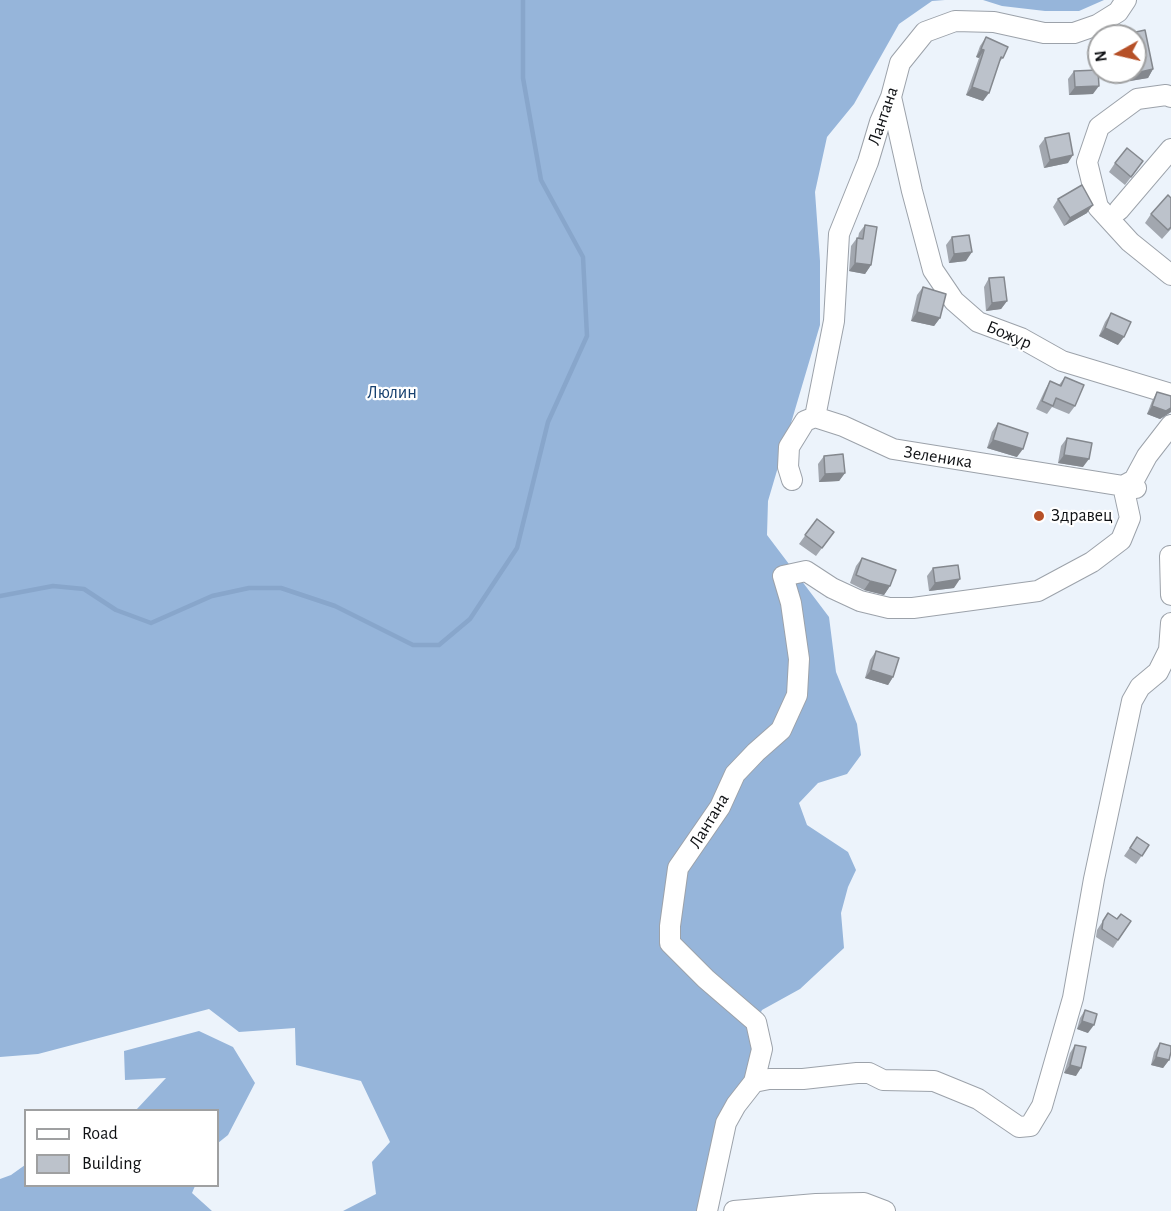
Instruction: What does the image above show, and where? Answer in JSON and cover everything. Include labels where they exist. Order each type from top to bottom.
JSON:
[{"type":"street","name":"Лантана","points":[[815,417],[834,321],[839,234],[868,162],[879,122],[891,97],[900,63],[925,32],[955,21],[994,22],[1044,33],[1074,33],[1097,26],[1118,12],[1126,0]]},
{"type":"street","points":[[1171,97],[1166,95],[1137,99],[1099,127],[1087,162],[1098,207],[1130,242],[1171,275]]},
{"type":"street","name":"Божур","points":[[891,97],[933,270],[954,301],[978,322],[1021,338],[1062,362],[1171,394]]},
{"type":"street","points":[[1119,210],[1171,149]]},
{"type":"street","points":[[792,480],[788,467],[789,447],[805,421],[815,417]]},
{"type":"street","name":"Зеленика","points":[[815,417],[843,426],[893,449],[1132,488]]},
{"type":"street","points":[[1132,488],[1147,456],[1171,425]]},
{"type":"street","name":"Лантана","points":[[754,1082],[762,1049],[756,1022],[706,979],[666,934],[670,926],[678,868],[720,807],[735,774],[781,730],[797,695],[799,659],[791,603],[783,576],[806,572],[860,601],[889,609],[913,608],[1038,591],[1092,562],[1121,540],[1130,518],[1132,488]]},
{"type":"street","points":[[1170,556],[1171,595]]},
{"type":"street","points":[[707,1211],[726,1123],[736,1105],[754,1082],[857,1073],[869,1073],[884,1080],[934,1081],[978,1099],[1019,1127],[1030,1126],[1042,1106],[1073,998],[1094,879],[1132,701],[1140,687],[1158,672],[1169,650],[1171,623]]},
{"type":"street","points":[[734,1211],[816,1204],[864,1203],[885,1211]]},
{"type":"green space","name":"Люлин","points":[[0,0],[945,0],[932,1],[899,24],[854,104],[827,137],[815,192],[820,261],[820,325],[768,501],[767,535],[829,617],[836,672],[857,724],[861,755],[847,774],[818,783],[799,803],[807,825],[848,852],[856,870],[848,887],[841,913],[844,948],[800,989],[762,1010],[756,1022],[755,1075],[727,1112],[705,1211],[343,1211],[376,1194],[372,1162],[390,1142],[361,1081],[296,1065],[295,1028],[239,1032],[209,1009],[38,1054],[0,1057]]},
{"type":"green space","points":[[983,0],[1104,0],[1079,11],[1045,11],[1002,6]]},
{"type":"green space","points":[[199,1031],[233,1047],[255,1083],[228,1135],[219,1142],[219,1109],[137,1109],[166,1078],[125,1080],[124,1051]]},
{"type":"green space","points":[[24,1166],[24,1187],[195,1187],[192,1193],[212,1211],[0,1211],[0,1179],[11,1175]]},
{"type":"building","points":[[986,37],[1008,47],[1003,58],[1001,57],[989,93],[972,87]]},
{"type":"building","points":[[1147,40],[1153,69],[1147,70]]},
{"type":"building","points":[[1087,70],[1087,84],[1099,84],[1099,86],[1075,87],[1074,71]]},
{"type":"building","points":[[1069,133],[1073,155],[1050,160],[1045,138]]},
{"type":"building","points":[[1127,148],[1143,161],[1131,177],[1115,163]]},
{"type":"building","points":[[1082,185],[1093,205],[1070,218],[1058,199]]},
{"type":"building","points":[[1168,195],[1171,198],[1171,227],[1168,230],[1151,214]]},
{"type":"building","points":[[865,225],[877,227],[871,265],[855,263],[857,238],[863,239]]},
{"type":"building","points":[[969,235],[972,252],[954,254],[952,237]]},
{"type":"building","points":[[1004,277],[1007,301],[992,303],[989,278]]},
{"type":"building","points":[[923,287],[946,294],[940,318],[917,312]]},
{"type":"building","points":[[1111,313],[1131,322],[1124,337],[1105,328]]},
{"type":"building","points":[[1065,377],[1084,385],[1075,406],[1056,398],[1053,406],[1042,401],[1050,381],[1061,386]]},
{"type":"building","points":[[1157,392],[1171,396],[1171,408],[1166,411],[1152,406]]},
{"type":"building","points":[[998,423],[1028,433],[1023,449],[993,440]]},
{"type":"building","points":[[1067,438],[1092,443],[1089,459],[1064,455]]},
{"type":"building","points":[[843,454],[845,473],[825,474],[824,456]]},
{"type":"building","points":[[817,519],[834,532],[822,548],[805,535]]},
{"type":"building","points":[[862,558],[896,570],[890,586],[856,575]]},
{"type":"building","points":[[958,565],[960,579],[935,583],[933,568]]},
{"type":"building","points":[[876,651],[899,658],[893,677],[871,670]]},
{"type":"building","points":[[1137,837],[1149,845],[1142,856],[1130,848]]},
{"type":"building","points":[[1108,913],[1117,919],[1121,914],[1131,921],[1118,940],[1102,929],[1103,921]]},
{"type":"building","points":[[1085,1010],[1097,1014],[1094,1025],[1082,1021]]},
{"type":"building","points":[[1160,1043],[1171,1046],[1169,1060],[1156,1057]]},
{"type":"building","points":[[1075,1045],[1086,1047],[1081,1068],[1070,1065]]},
{"type":"waterway","points":[[0,596],[53,586],[84,589],[116,610],[151,623],[212,596],[249,588],[281,588],[335,606],[413,645],[439,645],[470,619],[517,548],[548,422],[587,336],[583,257],[541,180],[523,78],[523,0]]},
{"type":"place","name":"Здравец","points":[[1039,516]]}]
